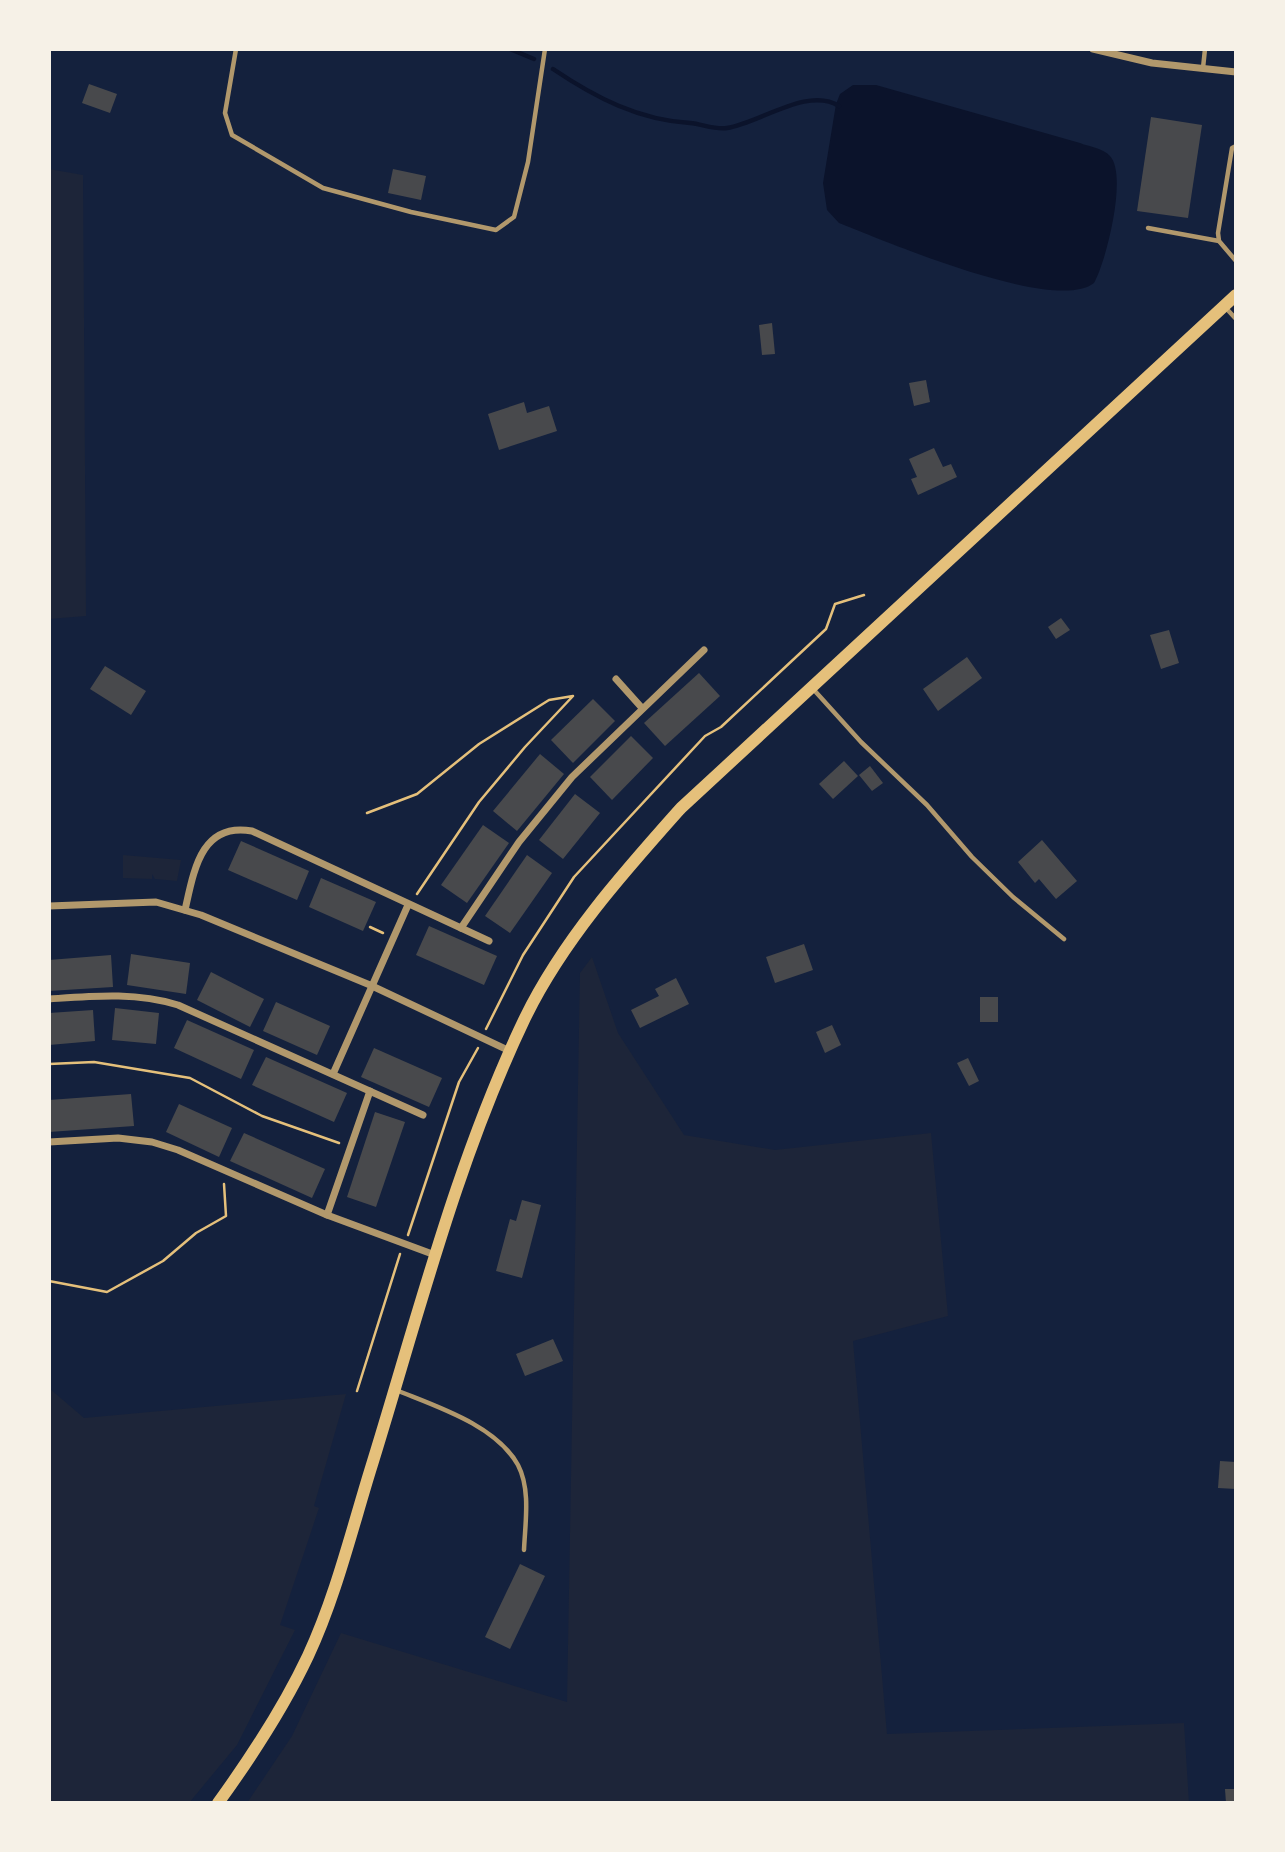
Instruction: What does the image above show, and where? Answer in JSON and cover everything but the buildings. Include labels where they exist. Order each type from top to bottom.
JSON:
[{"type":"main road","points":[[218,1803],[269,1733],[309,1655],[339,1571],[471,1150],[527,1015],[567,948],[638,856],[681,808],[1236,296]]},
{"type":"street","points":[[1093,49],[1203,69],[1236,72]]},
{"type":"street","points":[[461,928],[519,842],[572,777],[704,650]]},
{"type":"street","points":[[616,679],[642,708]]},
{"type":"street","points":[[185,910],[191,885],[211,839],[221,831],[235,828],[252,831],[489,941]]},
{"type":"street","points":[[49,906],[156,902],[185,910],[370,985],[510,1051]]},
{"type":"street","points":[[332,1074],[408,905]]},
{"type":"street","points":[[49,999],[114,994],[150,996],[178,1005],[423,1115]]},
{"type":"street","points":[[327,1215],[370,1091]]},
{"type":"street","points":[[49,1142],[118,1138],[152,1142],[178,1150],[327,1215],[436,1256]]},
{"type":"lane","points":[[236,49],[225,113],[232,135],[323,188],[411,212],[496,230],[514,217],[528,162],[545,49]]},
{"type":"lane","points":[[1203,69],[1205,49]]},
{"type":"lane","points":[[1219,242],[1232,148],[1236,146]]},
{"type":"lane","points":[[1148,228],[1219,242],[1236,261]]},
{"type":"lane","points":[[1225,306],[1236,318]]},
{"type":"lane","points":[[811,686],[861,742],[927,805],[972,857],[1013,897],[1064,939]]},
{"type":"lane","points":[[395,1390],[461,1416],[505,1447],[519,1466],[527,1501],[523,1550]]},
{"type":"path","points":[[486,1027],[523,955],[574,877],[705,736],[721,727],[826,629],[835,604],[863,595]]},
{"type":"path","points":[[366,813],[416,794],[479,744],[549,701],[573,696],[479,802],[417,894]]},
{"type":"path","points":[[370,927],[393,938]]},
{"type":"path","points":[[357,1391],[459,1082],[477,1051]]},
{"type":"path","points":[[49,1064],[94,1062],[190,1078],[262,1116],[342,1144]]},
{"type":"path","points":[[49,1281],[101,1292],[117,1287],[163,1261],[197,1233],[226,1216],[224,1184]]},
{"type":"shaded area","points":[[853,85],[876,85],[1107,153],[1115,166],[1116,199],[1109,239],[1094,283],[1074,290],[1044,289],[1008,282],[930,258],[839,223],[827,210],[823,183],[836,104],[840,94]]},
{"type":"shaded area","points":[[49,169],[83,175],[86,616],[49,619]]},
{"type":"shaded area","points":[[123,855],[181,860],[177,881],[155,879],[152,874],[152,879],[123,878]]},
{"type":"shaded area","points":[[592,957],[618,1033],[684,1135],[775,1150],[931,1133],[948,1316],[853,1341],[887,1734],[1184,1723],[1189,1803],[247,1803],[292,1736],[341,1633],[567,1702],[580,973]]},
{"type":"shaded area","points":[[49,1388],[84,1418],[346,1394],[314,1506],[319,1508],[280,1625],[295,1630],[237,1745],[189,1803],[49,1803]]},
{"type":"waterway","points":[[510,49],[534,59]]},
{"type":"waterway","points":[[553,69],[618,106],[671,121],[718,128],[740,125],[813,100],[827,101],[839,106]]}]
